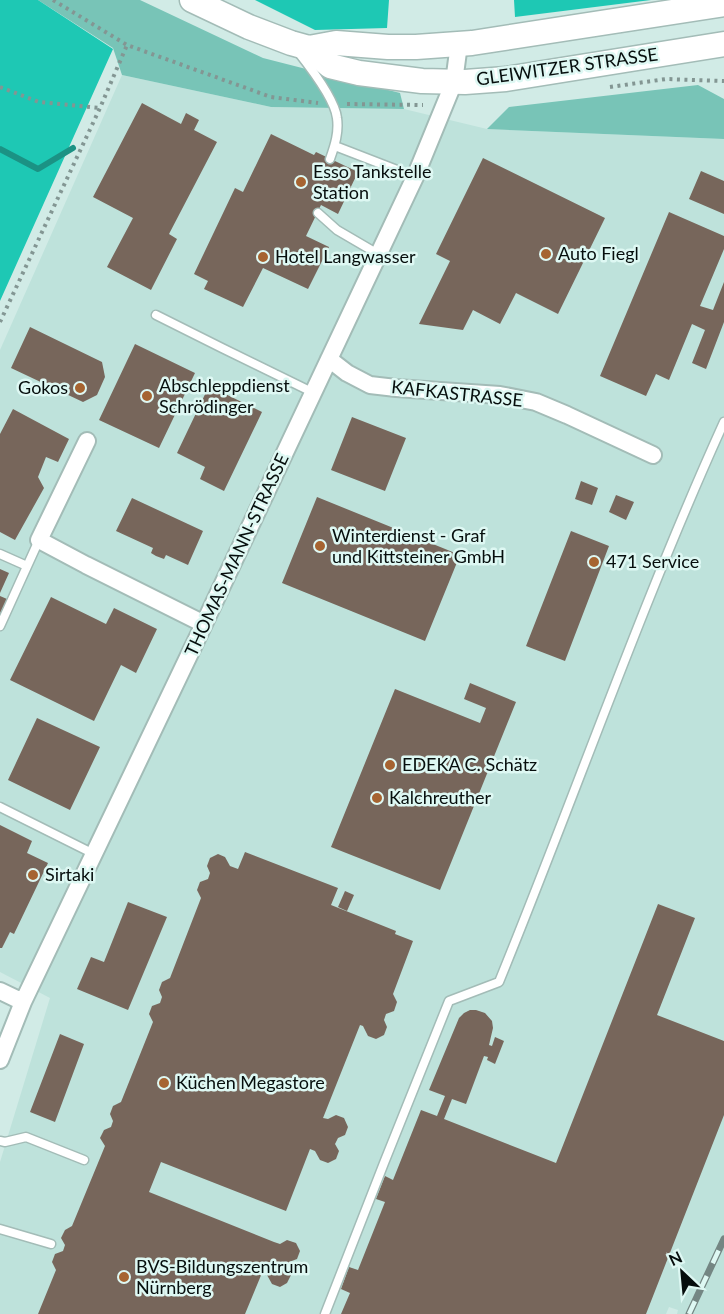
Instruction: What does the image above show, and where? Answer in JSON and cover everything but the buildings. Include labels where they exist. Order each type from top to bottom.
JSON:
[{"type":"main road","name":"GLEIWITZER STRASSE","points":[[192,0],[249,27],[300,46],[330,66],[422,81],[490,81],[724,44]]},
{"type":"main road","name":"GLEIWITZER STRASSE","points":[[300,46],[336,43],[388,46],[459,44],[724,4]]},
{"type":"street","name":"THOMAS-MANN-STRASSE","points":[[0,1060],[23,1002],[415,177],[454,82],[459,44]]},
{"type":"street","name":"KAFKASTRASSE","points":[[329,359],[347,373],[370,385],[500,395],[536,402],[653,455]]},
{"type":"street","points":[[87,441],[39,540],[204,624]]},
{"type":"street","points":[[0,991],[23,1002]]},
{"type":"lane","points":[[300,46],[337,116],[335,146],[330,159]]},
{"type":"lane","points":[[335,146],[415,177]]},
{"type":"lane","points":[[318,213],[337,230],[378,254]]},
{"type":"lane","points":[[156,315],[314,393]]},
{"type":"lane","points":[[325,1314],[449,1001],[499,982],[642,617],[724,422]]},
{"type":"lane","points":[[0,626],[39,540]]},
{"type":"lane","points":[[0,554],[27,566]]},
{"type":"lane","points":[[0,807],[94,854]]},
{"type":"lane","points":[[0,1141],[26,1137],[84,1160]]},
{"type":"lane","points":[[0,1229],[51,1244]]},
{"type":"path","points":[[53,0],[128,45],[271,98],[332,104]]},
{"type":"path","points":[[0,322],[128,45]]},
{"type":"path","points":[[0,87],[39,102],[100,108]]},
{"type":"shaded area","points":[[122,75],[271,107],[404,109],[487,129],[724,139],[724,1314],[677,1314],[678,1310],[669,1307],[666,1314],[0,1314],[0,1162],[50,998],[0,972],[0,350]]},
{"type":"green space","points":[[0,0],[38,0],[113,49],[0,301]]},
{"type":"green space","points":[[38,0],[140,0],[263,58],[400,93],[404,109],[271,107],[122,75],[113,48]]},
{"type":"green space","points":[[255,0],[389,0],[387,28],[315,30]]},
{"type":"green space","points":[[514,0],[651,0],[515,17]]},
{"type":"green space","points":[[698,85],[724,99],[724,139],[487,129],[509,107]]},
{"type":"waterway","points":[[0,149],[38,169],[73,148]]},
{"type":"railway","points":[[689,1314],[724,1239]]},
{"type":"place","name":"Esso Tankstelle Station","points":[[301,182]]},
{"type":"place","name":"Auto Fiegl","points":[[546,254]]},
{"type":"place","name":"Hotel Langwasser","points":[[263,257]]},
{"type":"place","name":"Gokos","points":[[80,388]]},
{"type":"place","name":"Abschleppdienst Schrödinger","points":[[147,396]]},
{"type":"place","name":"Winterdienst - Graf und Kittsteiner GmbH","points":[[320,546]]},
{"type":"place","name":"471 Service","points":[[594,562]]},
{"type":"place","name":"EDEKA C. Schätz","points":[[390,765]]},
{"type":"place","name":"Kalchreuther","points":[[377,798]]},
{"type":"place","name":"Sirtaki","points":[[33,875]]},
{"type":"place","name":"Küchen Megastore","points":[[164,1083]]},
{"type":"place","name":"BVS-Bildungszentrum Nürnberg","points":[[124,1277]]}]
